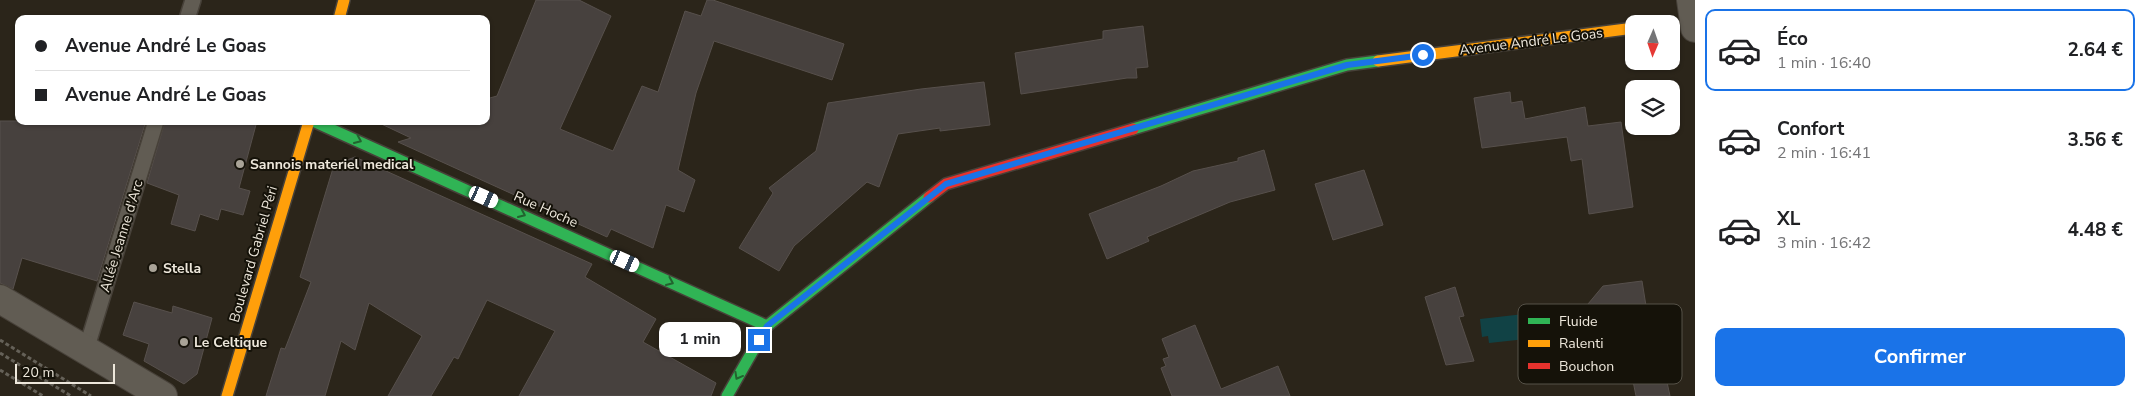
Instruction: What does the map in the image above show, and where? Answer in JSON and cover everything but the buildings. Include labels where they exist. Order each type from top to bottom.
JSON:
[{"type":"street","points":[[340,15],[344,0]]},
{"type":"street","name":"Avenue André Le Goas","points":[[727,396],[767,326],[946,184],[1347,65],[1625,29]]},
{"type":"street","name":"Boulevard Gabriel Péri","points":[[228,396],[308,125]]},
{"type":"street","name":"Rue Hoche","points":[[322,125],[767,326]]},
{"type":"street","points":[[0,299],[163,396]]},
{"type":"lane","points":[[188,15],[193,0]]},
{"type":"lane","name":"Allée Jeanne d'Arc","points":[[86,350],[155,125]]},
{"type":"path","points":[[0,340],[91,396]]},
{"type":"path","points":[[0,352],[71,396]]},
{"type":"path","points":[[0,370],[43,396]]},
{"type":"water","points":[[1518,315],[1518,340],[1489,343],[1488,336],[1482,337],[1480,319]]},
{"type":"traffic: fast","points":[[1133,129],[1347,65],[1378,61]]},
{"type":"traffic: fast","points":[[322,125],[767,326]]},
{"type":"traffic: fast","points":[[727,396],[767,326],[929,197]]},
{"type":"traffic: slow","points":[[340,15],[344,0]]},
{"type":"traffic: slow","points":[[1378,61],[1625,29]]},
{"type":"traffic: slow","points":[[227,396],[308,125]]},
{"type":"traffic: jam","points":[[929,197],[946,184],[1133,129]]},
{"type":"place","name":"Sannois materiel medical","points":[[240,164]]},
{"type":"place","name":"Stella","points":[[153,268]]},
{"type":"place","name":"Le Celtique","points":[[184,342]]},
{"type":"route","points":[[759,340],[767,326],[946,184],[1347,65],[1423,55]]}]
